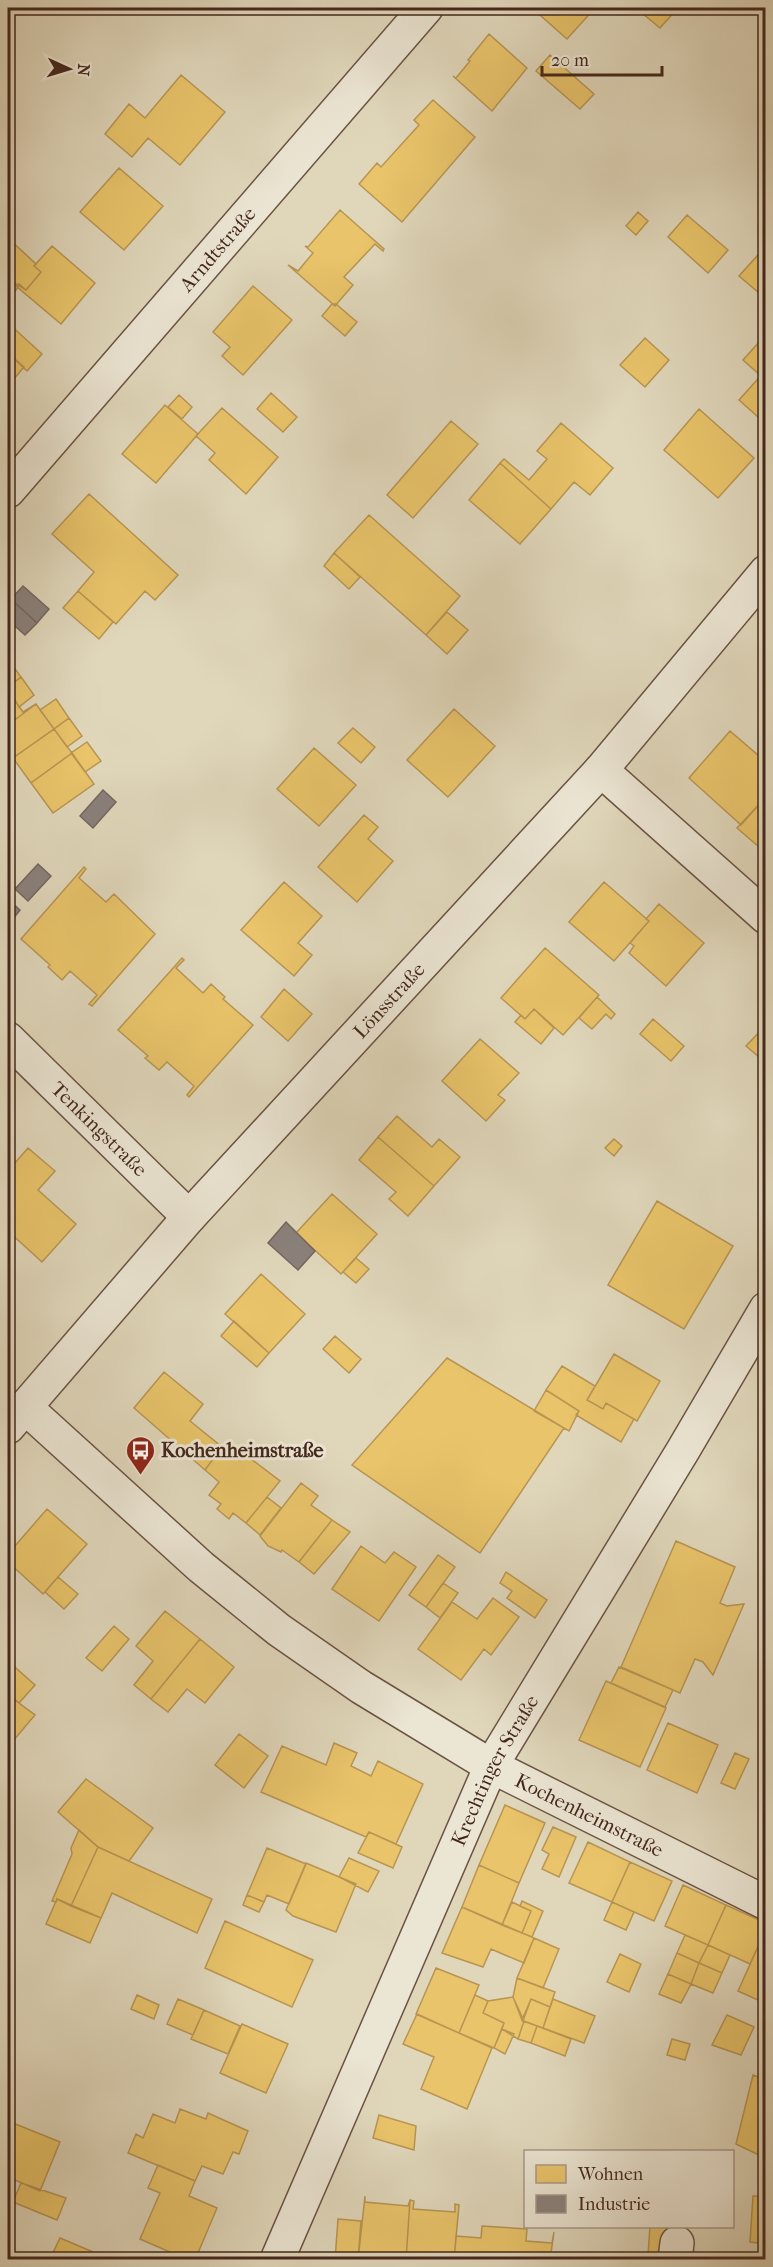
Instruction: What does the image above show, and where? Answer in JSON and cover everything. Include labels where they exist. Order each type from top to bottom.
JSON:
[{"type":"street","name":"Arndtstraße","points":[[8,491],[426,8]]},
{"type":"street","name":"Lönsstraße","points":[[16,1417],[189,1217],[601,770],[765,572]]},
{"type":"street","points":[[601,770],[765,917]]},
{"type":"street","name":"Tenkingstraße","points":[[8,1039],[189,1217]]},
{"type":"street","name":"Krechtinger Straße","points":[[277,2259],[491,1766],[682,1452],[765,1309]]},
{"type":"street","name":"Kochenheimstraße","points":[[16,1417],[279,1630],[361,1688],[491,1766],[765,1903]]},
{"type":"building: Wohnen","points":[[532,8],[595,8],[567,39]]},
{"type":"building: Wohnen","points":[[636,8],[678,8],[660,28]]},
{"type":"building: Wohnen","points":[[489,34],[527,68],[492,111],[453,76],[456,78]]},
{"type":"building: Wohnen","points":[[550,55],[594,94],[580,109],[536,71]]},
{"type":"building: Wohnen","points":[[181,75],[225,112],[180,165],[148,138],[132,157],[105,134],[129,104],[145,118]]},
{"type":"building: Wohnen","points":[[433,100],[475,137],[402,222],[359,184],[377,163],[381,167],[419,125],[414,120]]},
{"type":"building: Wohnen","points":[[119,168],[163,206],[124,250],[80,212]]},
{"type":"building: Wohnen","points":[[340,210],[384,249],[383,251],[375,244],[344,277],[353,285],[335,306],[288,265],[298,271],[313,253],[305,246],[308,247]]},
{"type":"building: Wohnen","points":[[638,212],[648,221],[636,235],[626,226]]},
{"type":"building: Wohnen","points":[[687,215],[728,250],[708,273],[668,237]]},
{"type":"building: Wohnen","points":[[8,238],[36,264],[34,266],[41,272],[26,290],[8,279]]},
{"type":"building: Wohnen","points":[[52,246],[95,283],[61,324],[16,286],[19,284],[26,290],[41,272],[34,266]]},
{"type":"building: Wohnen","points":[[766,246],[766,299],[739,276]]},
{"type":"building: Wohnen","points":[[8,279],[18,287],[8,302]]},
{"type":"building: Wohnen","points":[[253,286],[292,320],[243,375],[222,356],[230,347],[213,332]]},
{"type":"building: Wohnen","points":[[332,304],[336,304],[357,322],[345,336],[322,316]]},
{"type":"building: Wohnen","points":[[8,323],[42,354],[27,371],[8,353]]},
{"type":"building: Wohnen","points":[[645,338],[669,360],[645,387],[620,365]]},
{"type":"building: Wohnen","points":[[761,340],[766,344],[766,370],[760,375],[743,360]]},
{"type":"building: Wohnen","points":[[8,353],[24,367],[8,386]]},
{"type":"building: Wohnen","points":[[766,370],[766,424],[739,400]]},
{"type":"building: Wohnen","points":[[271,393],[297,417],[283,432],[257,409]]},
{"type":"building: Wohnen","points":[[179,395],[192,407],[182,419],[168,407]]},
{"type":"building: Wohnen","points":[[165,405],[198,434],[156,483],[122,454]]},
{"type":"building: Wohnen","points":[[222,408],[278,457],[246,494],[209,460],[215,453],[196,436]]},
{"type":"building: Wohnen","points":[[699,409],[754,458],[718,498],[664,450]]},
{"type":"building: Wohnen","points":[[451,421],[478,444],[413,518],[387,495]]},
{"type":"building: Wohnen","points":[[561,423],[613,468],[590,495],[574,482],[551,509],[500,463],[504,459],[529,480],[547,459],[537,451]]},
{"type":"building: Wohnen","points":[[500,463],[551,509],[520,544],[469,500]]},
{"type":"building: Wohnen","points":[[89,494],[178,575],[155,600],[145,591],[116,624],[78,591],[94,572],[52,534]]},
{"type":"building: Wohnen","points":[[369,515],[460,596],[426,635],[334,553]]},
{"type":"building: Wohnen","points":[[334,553],[360,577],[349,589],[324,566]]},
{"type":"building: Wohnen","points":[[78,591],[113,622],[99,639],[63,608]]},
{"type":"building: Wohnen","points":[[447,612],[468,630],[447,654],[426,635]]},
{"type":"building: Wohnen","points":[[8,659],[21,677],[8,687]]},
{"type":"building: Wohnen","points":[[21,677],[34,695],[19,707],[8,687]]},
{"type":"building: Wohnen","points":[[8,691],[23,712],[36,704],[8,725]]},
{"type":"building: Wohnen","points":[[56,699],[69,718],[54,729],[40,710]]},
{"type":"building: Wohnen","points":[[36,704],[54,729],[13,758],[8,751],[8,725]]},
{"type":"building: Wohnen","points":[[454,709],[495,746],[448,797],[407,760]]},
{"type":"building: Wohnen","points":[[69,718],[82,736],[67,747],[54,729]]},
{"type":"building: Wohnen","points":[[353,728],[375,747],[361,763],[338,743]]},
{"type":"building: Wohnen","points":[[54,729],[72,753],[31,783],[13,758]]},
{"type":"building: Wohnen","points":[[730,731],[766,762],[766,797],[741,825],[689,778]]},
{"type":"building: Wohnen","points":[[87,742],[101,761],[85,772],[71,753]]},
{"type":"building: Wohnen","points":[[314,748],[356,785],[319,826],[277,789]]},
{"type":"building: Wohnen","points":[[72,753],[94,784],[53,813],[31,783]]},
{"type":"building: Wohnen","points":[[766,797],[766,853],[737,828]]},
{"type":"building: Wohnen","points":[[364,815],[378,827],[368,839],[393,861],[357,902],[318,867]]},
{"type":"building: Wohnen","points":[[8,825],[14,831],[8,838]]},
{"type":"building: Wohnen","points":[[84,867],[86,869],[79,878],[106,902],[114,894],[155,934],[92,1006],[89,1004],[97,995],[70,971],[62,980],[48,967],[50,965],[21,939]]},
{"type":"building: Wohnen","points":[[284,882],[322,916],[298,943],[312,955],[294,976],[241,930]]},
{"type":"building: Wohnen","points":[[604,882],[649,921],[614,961],[569,922]]},
{"type":"building: Wohnen","points":[[659,904],[704,943],[666,986],[629,953],[634,946],[630,943],[649,921],[646,919]]},
{"type":"building: Wohnen","points":[[545,948],[599,995],[563,1035],[534,1009],[525,1019],[501,998]]},
{"type":"building: Wohnen","points":[[182,958],[184,960],[176,968],[203,993],[211,984],[225,997],[223,999],[253,1025],[189,1097],[187,1095],[194,1086],[167,1062],[159,1070],[145,1058],[148,1056],[118,1030]]},
{"type":"building: Wohnen","points":[[284,989],[312,1014],[288,1041],[261,1017]]},
{"type":"building: Wohnen","points":[[597,997],[615,1014],[611,1019],[606,1014],[592,1029],[579,1018]]},
{"type":"building: Wohnen","points":[[534,1009],[554,1028],[541,1044],[515,1022],[521,1015],[525,1019]]},
{"type":"building: Wohnen","points":[[653,1019],[684,1046],[671,1061],[640,1034]]},
{"type":"building: Wohnen","points":[[766,1025],[766,1063],[746,1046]]},
{"type":"building: Wohnen","points":[[480,1039],[519,1073],[498,1095],[505,1100],[486,1121],[442,1081]]},
{"type":"building: Wohnen","points":[[397,1116],[432,1147],[439,1139],[460,1157],[434,1186],[378,1137]]},
{"type":"building: Wohnen","points":[[378,1137],[434,1186],[408,1216],[389,1199],[396,1192],[359,1160]]},
{"type":"building: Wohnen","points":[[614,1139],[622,1146],[614,1156],[605,1148]]},
{"type":"building: Wohnen","points":[[28,1148],[55,1171],[38,1190],[76,1224],[42,1262],[8,1231],[8,1171]]},
{"type":"building: Wohnen","points":[[332,1194],[377,1234],[341,1274],[296,1233]]},
{"type":"building: Wohnen","points":[[657,1201],[733,1246],[684,1329],[608,1285]]},
{"type":"building: Wohnen","points":[[356,1258],[369,1269],[356,1283],[343,1272]]},
{"type":"building: Wohnen","points":[[261,1274],[305,1314],[269,1353],[225,1314]]},
{"type":"building: Wohnen","points":[[234,1321],[269,1353],[257,1367],[221,1336]]},
{"type":"building: Wohnen","points":[[335,1336],[361,1359],[349,1373],[323,1349]]},
{"type":"building: Wohnen","points":[[614,1354],[660,1381],[637,1421],[606,1403],[603,1409],[587,1400]]},
{"type":"building: Wohnen","points":[[447,1358],[564,1428],[480,1553],[352,1465]]},
{"type":"building: Wohnen","points":[[562,1366],[595,1386],[587,1400],[603,1409],[606,1403],[634,1419],[621,1442],[576,1415],[579,1411],[546,1390]]},
{"type":"building: Wohnen","points":[[164,1372],[203,1404],[190,1421],[222,1447],[205,1470],[134,1408]]},
{"type":"building: Wohnen","points":[[546,1390],[579,1411],[569,1431],[534,1411]]},
{"type":"building: Wohnen","points":[[222,1447],[237,1459],[242,1452],[280,1481],[246,1523],[233,1513],[229,1519],[217,1509],[221,1504],[209,1495],[219,1482],[205,1470]]},
{"type":"building: Wohnen","points":[[301,1483],[318,1496],[311,1505],[332,1520],[299,1562],[282,1550],[281,1552],[268,1546],[260,1536]]},
{"type":"building: Wohnen","points":[[267,1497],[281,1508],[260,1535],[246,1523]]},
{"type":"building: Wohnen","points":[[47,1509],[87,1544],[43,1594],[8,1562],[8,1554]]},
{"type":"building: Wohnen","points":[[332,1520],[350,1532],[314,1574],[299,1562]]},
{"type":"building: Wohnen","points":[[676,1541],[735,1567],[720,1603],[727,1606],[744,1604],[713,1675],[703,1662],[695,1659],[680,1693],[621,1667]]},
{"type":"building: Wohnen","points":[[361,1546],[385,1563],[394,1552],[416,1567],[379,1621],[332,1589]]},
{"type":"building: Wohnen","points":[[438,1555],[455,1567],[426,1607],[409,1595]]},
{"type":"building: Wohnen","points":[[506,1572],[547,1600],[535,1618],[507,1598],[512,1591],[500,1583]]},
{"type":"building: Wohnen","points":[[58,1577],[78,1594],[64,1609],[45,1592]]},
{"type":"building: Wohnen","points":[[443,1583],[458,1593],[440,1618],[426,1607]]},
{"type":"building: Wohnen","points":[[493,1598],[519,1617],[491,1655],[484,1649],[461,1680],[418,1649],[452,1602],[477,1619]]},
{"type":"building: Wohnen","points":[[165,1611],[200,1639],[151,1699],[134,1685],[153,1661],[136,1646]]},
{"type":"building: Wohnen","points":[[114,1626],[129,1639],[102,1671],[86,1658]]},
{"type":"building: Wohnen","points":[[200,1639],[234,1667],[205,1703],[187,1689],[168,1712],[151,1699]]},
{"type":"building: Wohnen","points":[[8,1661],[35,1685],[19,1703],[8,1693]]},
{"type":"building: Wohnen","points":[[619,1667],[673,1690],[665,1707],[611,1683]]},
{"type":"building: Wohnen","points":[[606,1681],[666,1708],[640,1767],[579,1740]]},
{"type":"building: Wohnen","points":[[8,1695],[35,1715],[8,1747]]},
{"type":"building: Wohnen","points":[[668,1723],[718,1745],[697,1793],[647,1770]]},
{"type":"building: Wohnen","points":[[239,1734],[268,1756],[244,1788],[215,1765]]},
{"type":"building: Wohnen","points":[[334,1743],[357,1753],[351,1766],[371,1776],[378,1761],[423,1784],[396,1844],[369,1832],[366,1837],[261,1792],[282,1746],[326,1765]]},
{"type":"building: Wohnen","points":[[735,1753],[749,1759],[735,1789],[721,1783]]},
{"type":"building: Wohnen","points":[[86,1779],[153,1828],[129,1861],[98,1847],[58,1812]]},
{"type":"building: Wohnen","points":[[505,1805],[545,1823],[519,1883],[479,1865]]},
{"type":"building: Wohnen","points":[[553,1827],[576,1837],[559,1877],[542,1869],[549,1854],[542,1850]]},
{"type":"building: Wohnen","points":[[79,1830],[98,1847],[71,1906],[57,1899],[56,1902],[52,1901],[72,1854],[71,1848]]},
{"type":"building: Wohnen","points":[[369,1832],[402,1847],[393,1868],[358,1853]]},
{"type":"building: Wohnen","points":[[588,1842],[630,1862],[612,1902],[569,1883]]},
{"type":"building: Wohnen","points":[[98,1847],[212,1899],[197,1933],[112,1893],[101,1918],[71,1906]]},
{"type":"building: Wohnen","points":[[267,1848],[306,1864],[289,1904],[267,1895],[264,1902],[247,1895]]},
{"type":"building: Wohnen","points":[[349,1858],[379,1871],[368,1892],[339,1877]]},
{"type":"building: Wohnen","points":[[630,1862],[672,1881],[654,1921],[612,1902]]},
{"type":"building: Wohnen","points":[[306,1863],[356,1884],[336,1932],[293,1916],[286,1910]]},
{"type":"building: Wohnen","points":[[479,1865],[519,1883],[502,1925],[462,1907]]},
{"type":"building: Wohnen","points":[[683,1885],[726,1905],[708,1945],[665,1926]]},
{"type":"building: Wohnen","points":[[247,1895],[264,1902],[259,1912],[243,1905]]},
{"type":"building: Wohnen","points":[[57,1899],[101,1918],[90,1943],[46,1924]]},
{"type":"building: Wohnen","points":[[522,1901],[543,1911],[532,1937],[522,1933],[531,1911],[520,1906]]},
{"type":"building: Wohnen","points":[[512,1902],[531,1911],[522,1933],[502,1925]]},
{"type":"building: Wohnen","points":[[612,1902],[634,1912],[626,1930],[604,1920]]},
{"type":"building: Wohnen","points":[[726,1905],[766,1923],[766,1929],[750,1964],[708,1945]]},
{"type":"building: Wohnen","points":[[462,1907],[534,1938],[524,1963],[491,1949],[483,1967],[442,1953]]},
{"type":"building: Wohnen","points":[[225,1921],[313,1960],[292,2007],[205,1968]]},
{"type":"building: Wohnen","points":[[766,1929],[766,1982],[758,2000],[738,1991]]},
{"type":"building: Wohnen","points":[[685,1935],[708,1945],[699,1963],[677,1953]]},
{"type":"building: Wohnen","points":[[534,1938],[559,1949],[543,1988],[517,1978]]},
{"type":"building: Wohnen","points":[[708,1945],[730,1955],[722,1973],[699,1963]]},
{"type":"building: Wohnen","points":[[677,1953],[699,1963],[691,1984],[668,1974]]},
{"type":"building: Wohnen","points":[[620,1954],[641,1964],[629,1992],[607,1982]]},
{"type":"building: Wohnen","points":[[699,1963],[722,1973],[713,1993],[691,1984]]},
{"type":"building: Wohnen","points":[[436,1968],[479,1985],[459,2033],[416,2014]]},
{"type":"building: Wohnen","points":[[668,1974],[691,1984],[681,2003],[659,1994]]},
{"type":"building: Wohnen","points":[[517,1978],[555,1992],[550,2007],[531,1999],[522,2020],[513,1997]]},
{"type":"building: Wohnen","points":[[762,1991],[766,1993],[766,2003],[758,2000]]},
{"type":"building: Wohnen","points":[[137,1995],[159,2005],[154,2019],[131,2009]]},
{"type":"building: Wohnen","points":[[475,1995],[488,2001],[483,2013],[504,2023],[494,2048],[459,2033]]},
{"type":"building: Wohnen","points":[[513,1997],[524,2021],[518,2039],[502,2029],[504,2023],[483,2013],[488,2001]]},
{"type":"building: Wohnen","points":[[178,1999],[204,2010],[193,2035],[167,2024]]},
{"type":"building: Wohnen","points":[[531,1999],[550,2007],[543,2028],[523,2021]]},
{"type":"building: Wohnen","points":[[553,1999],[595,2016],[584,2043],[543,2028]]},
{"type":"building: Wohnen","points":[[204,2010],[240,2026],[228,2054],[191,2039]]},
{"type":"building: Wohnen","points":[[417,2014],[492,2048],[467,2109],[421,2089],[434,2057],[403,2044]]},
{"type":"building: Wohnen","points":[[727,2015],[754,2027],[741,2055],[712,2045]]},
{"type":"building: Wohnen","points":[[524,2021],[537,2026],[531,2043],[518,2039]]},
{"type":"building: Wohnen","points":[[242,2024],[288,2044],[266,2093],[220,2073]]},
{"type":"building: Wohnen","points":[[537,2026],[571,2039],[565,2056],[531,2043]]},
{"type":"building: Wohnen","points":[[502,2029],[514,2034],[505,2054],[494,2048]]},
{"type":"building: Wohnen","points":[[672,2039],[690,2044],[685,2060],[667,2055]]},
{"type":"building: Wohnen","points":[[753,2075],[766,2080],[766,2146],[761,2156],[736,2144]]},
{"type":"building: Wohnen","points":[[180,2109],[206,2119],[208,2113],[248,2131],[239,2154],[233,2152],[223,2174],[202,2166],[195,2181],[128,2153],[136,2134],[143,2138],[153,2114],[175,2123]]},
{"type":"building: Wohnen","points":[[379,2115],[416,2126],[414,2150],[373,2138]]},
{"type":"building: Wohnen","points":[[8,2121],[60,2142],[40,2191],[8,2177]]},
{"type":"building: Wohnen","points":[[158,2165],[195,2181],[189,2196],[217,2208],[195,2260],[188,2260],[140,2239],[160,2193],[148,2188]]},
{"type":"building: Wohnen","points":[[21,2183],[66,2198],[57,2220],[13,2202]]},
{"type":"building: Wohnen","points":[[365,2196],[365,2202],[408,2206],[410,2200],[406,2260],[358,2260]]},
{"type":"building: Wohnen","points":[[753,2196],[766,2197],[766,2244],[750,2242]]},
{"type":"building: Wohnen","points":[[410,2200],[414,2201],[413,2209],[455,2212],[455,2204],[459,2205],[454,2260],[406,2260]]},
{"type":"building: Wohnen","points":[[338,2219],[361,2221],[358,2260],[335,2260]]},
{"type":"building: Wohnen","points":[[482,2226],[527,2229],[526,2241],[552,2243],[554,2232],[550,2260],[454,2260],[456,2236],[481,2238]]},
{"type":"building: Wohnen","points":[[650,2228],[669,2228],[667,2256],[648,2255]]},
{"type":"building: Wohnen","points":[[60,2238],[112,2260],[63,2260],[52,2255]]},
{"type":"building: Wohnen","points":[[551,2255],[599,2259],[599,2260],[550,2260]]},
{"type":"building: Industrie","points":[[23,586],[49,609],[37,623],[11,599]]},
{"type":"building: Industrie","points":[[11,599],[37,623],[25,635],[8,620],[8,604]]},
{"type":"building: Industrie","points":[[103,790],[116,802],[93,828],[80,816]]},
{"type":"building: Industrie","points":[[38,864],[51,876],[28,901],[15,889]]},
{"type":"building: Industrie","points":[[8,899],[20,910],[8,925]]},
{"type":"building: Industrie","points":[[286,1222],[315,1251],[298,1270],[268,1243]]},
{"type":"place","name":"Kochenheimstraße","points":[[140,1476]]}]
